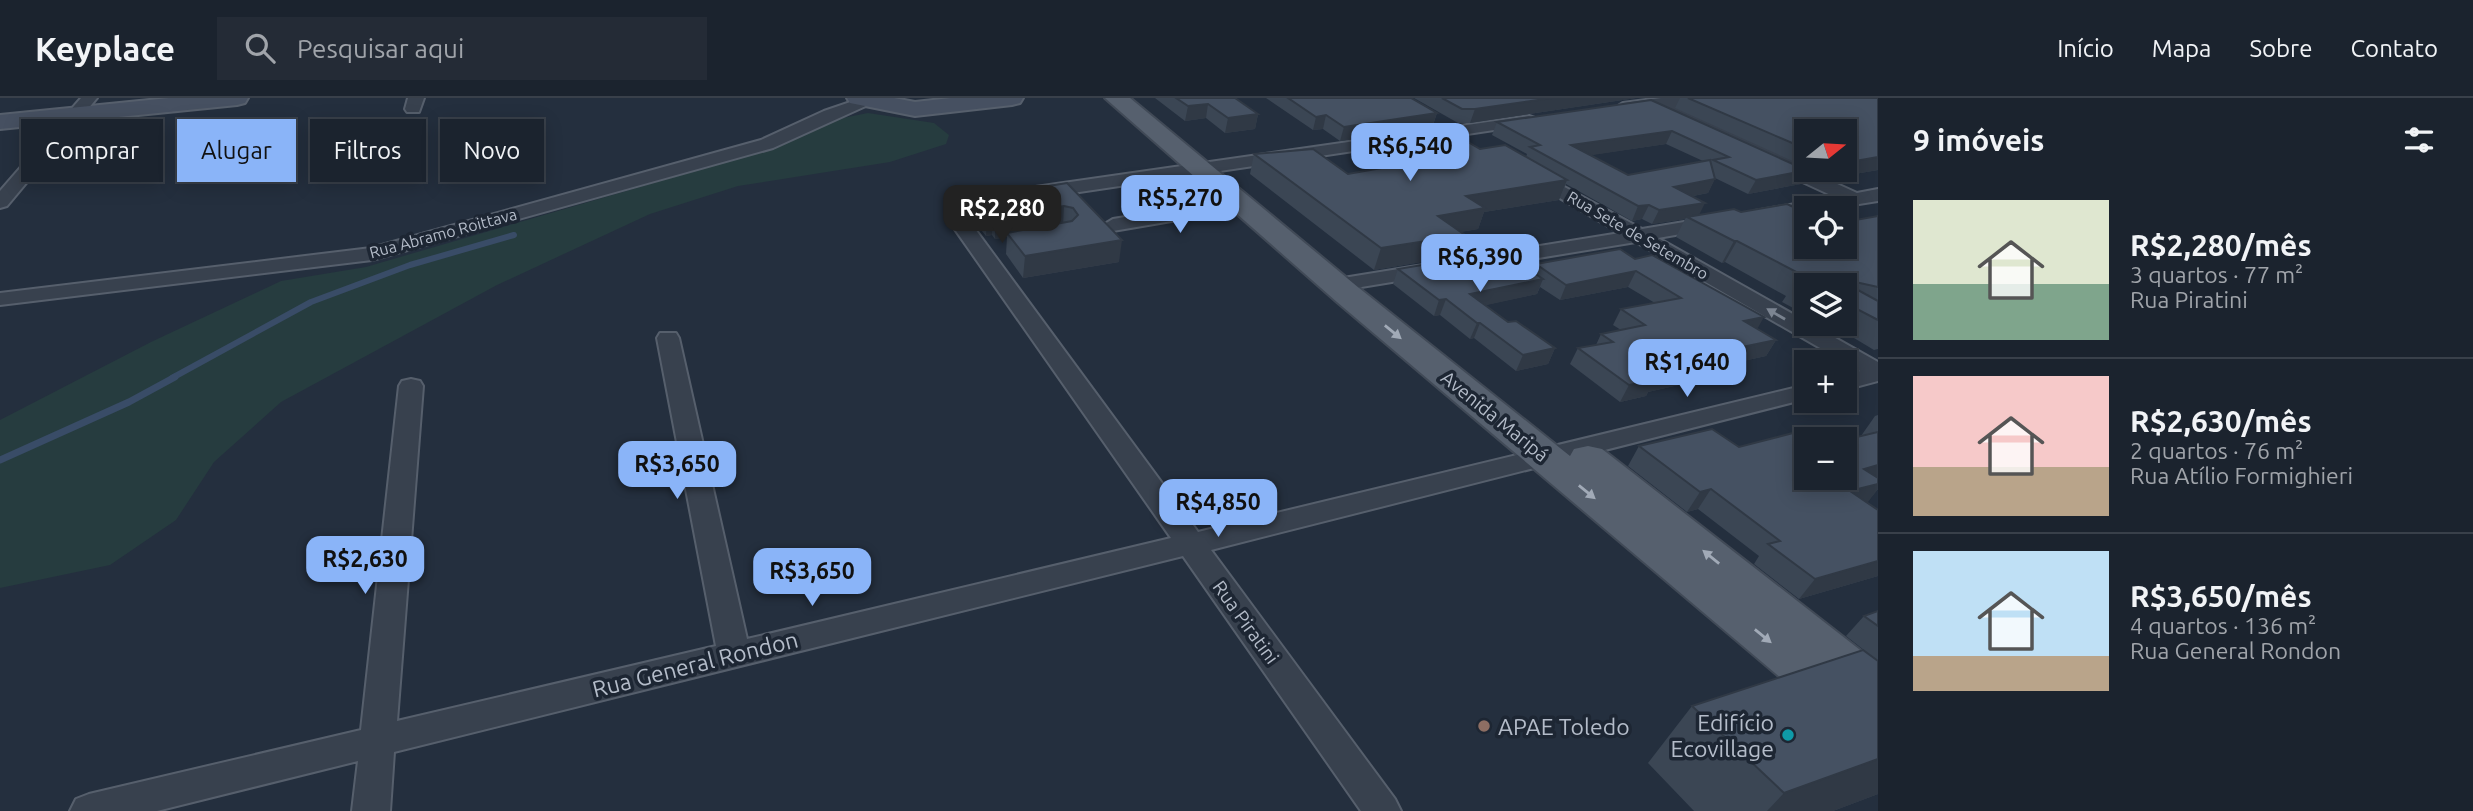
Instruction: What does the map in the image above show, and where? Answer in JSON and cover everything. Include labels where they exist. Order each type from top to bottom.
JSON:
[{"type":"main road","name":"Avenida Maripá","points":[[1116,98],[1216,172],[1562,454],[1878,730]]},
{"type":"main road","name":"Avenida Maripá","points":[[1139,98],[1216,172]]},
{"type":"main road","name":"Avenida Maripá","points":[[1562,454],[1878,692]]},
{"type":"street","points":[[0,122],[82,106],[237,98]]},
{"type":"street","points":[[864,99],[915,109],[1012,98]]},
{"type":"street","points":[[1606,110],[1647,101],[1693,98]]},
{"type":"street","name":"Rua Abramo Roittava","points":[[0,299],[372,254],[767,144],[864,99]]},
{"type":"street","points":[[1647,101],[1794,163]]},
{"type":"street","points":[[1647,101],[1872,200]]},
{"type":"street","points":[[0,202],[82,106]]},
{"type":"street","points":[[1407,116],[1455,136]]},
{"type":"street","points":[[1113,225],[1216,172],[1455,136],[1552,118]]},
{"type":"street","name":"Rua Sete de Setembro","points":[[1514,171],[1639,235],[1863,379]]},
{"type":"street","name":"Rua Sete de Setembro","points":[[1514,171],[1617,239],[1807,350]]},
{"type":"street","name":"Rua Piratini","points":[[1216,172],[962,211],[980,250],[1382,811]]},
{"type":"street","points":[[1835,182],[1872,200]]},
{"type":"street","points":[[1353,283],[1740,218],[1872,200]]},
{"type":"street","points":[[980,250],[1004,246]]},
{"type":"street","points":[[0,285],[25,281]]},
{"type":"street","points":[[668,338],[734,654]]},
{"type":"street","points":[[371,811],[411,386]]},
{"type":"street","name":"Rua General Rondon","points":[[89,811],[1562,454],[1794,395]]},
{"type":"green space","points":[[868,113],[934,123],[949,135],[946,144],[890,162],[738,186],[650,214],[497,285],[281,402],[214,462],[176,520],[110,565],[0,588],[0,420],[151,342],[281,281],[366,267],[780,146],[838,119]]},
{"type":"building","points":[[1176,98],[1235,98],[1258,114],[1228,118],[1208,104],[1188,106]]},
{"type":"building","points":[[1288,98],[1411,98],[1437,113],[1344,127],[1326,115],[1316,117]]},
{"type":"building","points":[[1442,98],[1552,98],[1462,109]]},
{"type":"building","points":[[1688,98],[1878,98],[1878,157],[1857,161],[1857,119],[1794,119],[1794,144]]},
{"type":"building","points":[[1651,100],[1794,165],[1794,173],[1756,180],[1713,160],[1729,157],[1672,131],[1571,145],[1628,175],[1710,160],[1715,179],[1674,187],[1705,203],[1659,210],[1649,205],[1638,206],[1530,147],[1540,145],[1497,122]]},
{"type":"building","points":[[1437,124],[1480,149],[1505,145],[1567,180],[1466,196],[1485,208],[1438,216],[1465,235],[1381,248],[1254,154],[1313,149],[1348,174],[1399,165],[1368,145],[1378,143],[1365,134]]},
{"type":"building","points":[[1067,183],[1122,240],[1025,256],[1007,233],[1072,221],[1078,215],[1073,208],[1064,206],[995,217],[993,214],[987,215],[973,198]]},
{"type":"building","points":[[1787,204],[1794,207],[1794,259],[1857,259],[1857,220],[1878,216],[1878,287],[1857,282],[1857,273],[1798,273],[1687,217],[1734,209],[1741,212]]},
{"type":"building","points":[[1620,249],[1635,259],[1652,255],[1764,317],[1744,321],[1776,340],[1694,357],[1705,365],[1651,377],[1655,380],[1629,385],[1578,348],[1613,342],[1601,334],[1645,325],[1621,309],[1681,298],[1636,271],[1566,285],[1536,264]]},
{"type":"building","points":[[1482,255],[1494,264],[1515,260],[1543,279],[1470,294],[1508,322],[1516,321],[1555,348],[1523,355],[1446,299],[1439,300],[1398,269]]},
{"type":"building","points":[[1857,290],[1878,301],[1878,320],[1859,310]]},
{"type":"building","points":[[1712,429],[1739,447],[1794,433],[1794,490],[1854,490],[1850,491],[1878,510],[1878,561],[1815,579],[1768,544],[1780,541],[1711,489],[1700,492],[1639,446]]},
{"type":"building","points":[[1878,432],[1878,465],[1864,469],[1878,478],[1878,484],[1857,489],[1857,437]]},
{"type":"building","points":[[1878,611],[1878,626],[1864,616]]},
{"type":"building","points":[[1863,650],[1878,661],[1878,759],[1784,793],[1692,706]]},
{"type":"waterway","points":[[172,378],[311,302],[410,265],[514,235]]},
{"type":"waterway","points":[[0,460],[129,402],[175,377]]},
{"type":"place","name":"APAE Toledo","points":[[1484,726]]},
{"type":"place","name":"Edifício Ecovillage","points":[[1788,735]]}]
